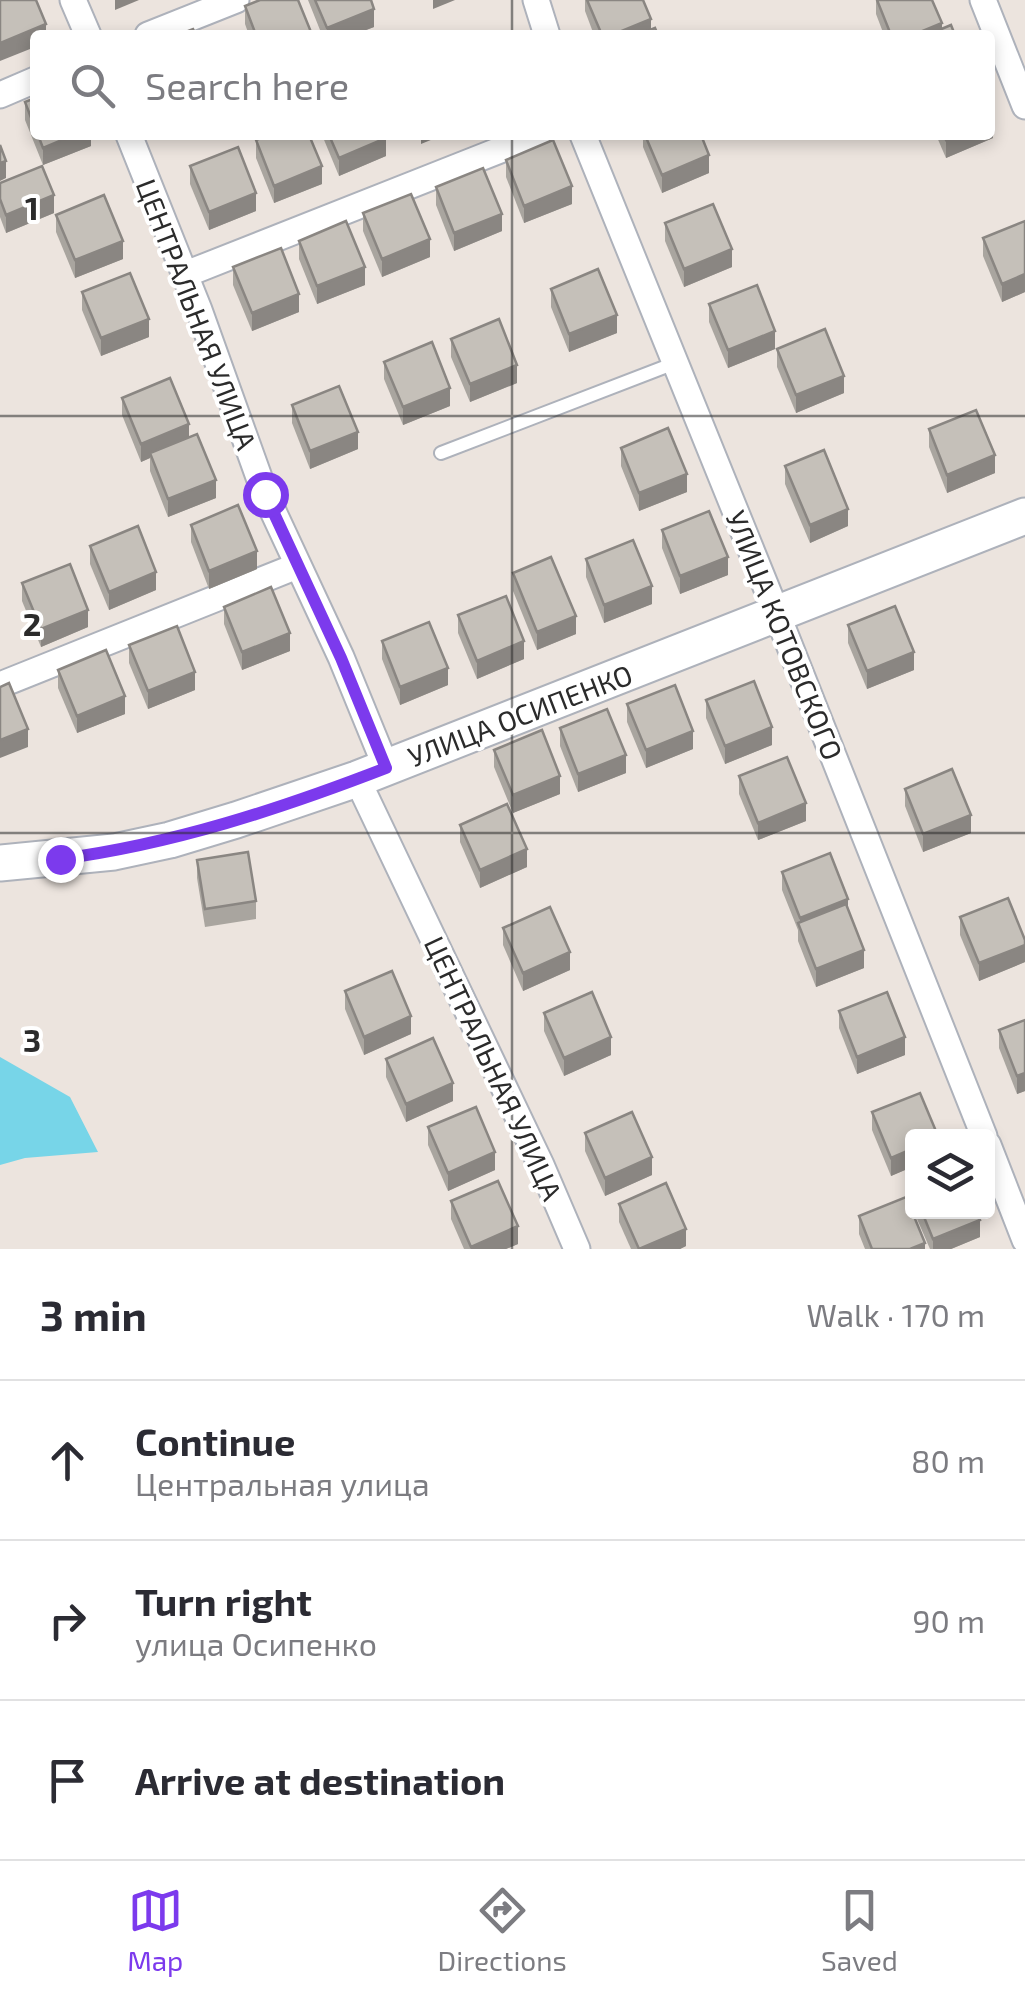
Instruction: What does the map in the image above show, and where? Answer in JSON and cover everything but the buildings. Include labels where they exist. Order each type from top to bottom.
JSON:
[{"type":"street","points":[[73,0],[86,30]]},
{"type":"street","points":[[161,30],[236,0]]},
{"type":"street","points":[[536,0],[545,30]]},
{"type":"street","points":[[983,0],[995,30]]},
{"type":"street","points":[[995,30],[1025,106]]},
{"type":"street","points":[[0,95],[30,82]]},
{"type":"street","name":"ЦЕНТРАЛЬНАЯ УЛИЦА","points":[[131,140],[186,274],[265,494],[341,658],[371,773],[577,1249]]},
{"type":"street","points":[[186,274],[525,140]]},
{"type":"street","name":"УЛИЦА КОТОВСКОГО","points":[[585,140],[981,1129]]},
{"type":"street","name":"УЛИЦА ОСИПЕНКО","points":[[0,862],[114,852],[236,820],[371,773],[1025,516]]},
{"type":"street","points":[[0,685],[297,566]]},
{"type":"street","points":[[995,1163],[1025,1240]]},
{"type":"lane","points":[[441,453],[675,363]]},
{"type":"water","points":[[0,1057],[70,1097],[98,1152],[25,1158],[0,1165]]},
{"type":"route","points":[[60,859],[170,840],[386,768],[341,658],[265,494]]}]
